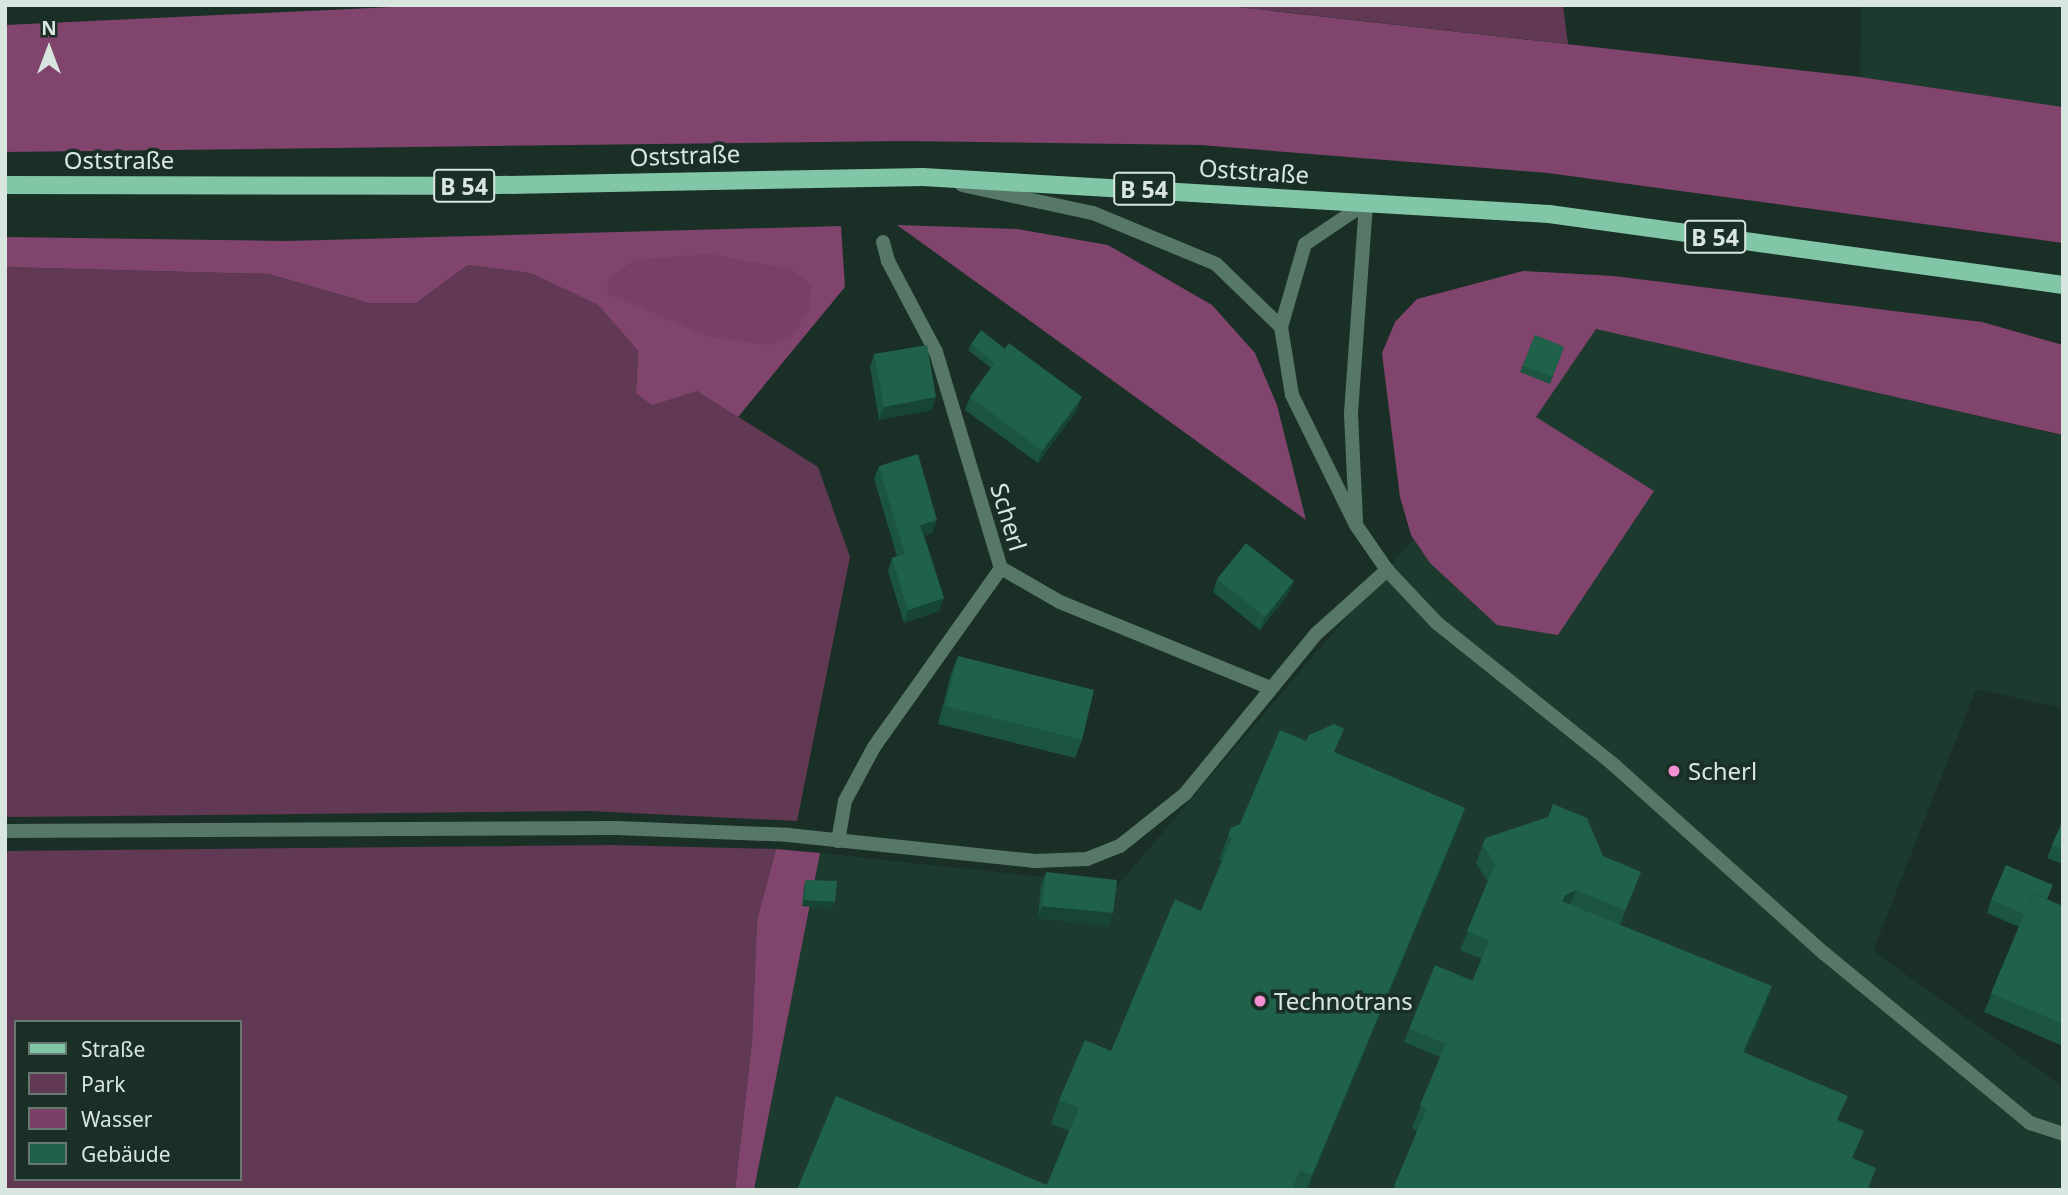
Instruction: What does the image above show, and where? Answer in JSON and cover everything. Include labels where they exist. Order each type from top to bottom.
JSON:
[{"type":"main road","name":"Oststraße","points":[[5,185],[450,186],[923,177],[1366,203]]},
{"type":"main road","name":"B 54","points":[[1366,203],[1549,214],[2063,285]]},
{"type":"street","points":[[923,177],[1093,213],[1216,264],[1281,327]]},
{"type":"street","points":[[1366,203],[1305,244],[1281,327],[1292,395],[1356,525],[1387,570],[1437,623],[1614,765],[1836,963],[2030,1123],[2063,1134]]},
{"type":"street","points":[[1356,525],[1351,413],[1366,203]]},
{"type":"street","name":"Scherl","points":[[883,242],[888,261],[936,352],[1000,568],[1060,602],[1271,688]]},
{"type":"street","points":[[838,841],[845,801],[874,747],[1000,568]]},
{"type":"street","points":[[5,831],[617,828],[788,835],[1034,861],[1087,859],[1120,846],[1185,794],[1316,634],[1387,570]]},
{"type":"shaded area","points":[[434,5],[1220,5],[1860,77],[2063,107],[2063,243],[1548,173],[1200,145],[903,141],[5,152],[5,25]]},
{"type":"shaded area","points":[[1861,5],[2063,5],[2063,107],[1860,77]]},
{"type":"shaded area","points":[[897,225],[1017,229],[1108,245],[1212,305],[1255,353],[1277,405],[1306,520]]},
{"type":"shaded area","points":[[841,226],[845,287],[738,417],[697,391],[652,405],[636,393],[638,351],[598,305],[530,273],[468,265],[416,303],[369,303],[269,274],[5,267],[5,237],[286,241]]},
{"type":"shaded area","points":[[1523,271],[1614,276],[1982,322],[2063,345],[2063,435],[1596,329],[1536,417],[1654,491],[1558,635],[1497,625],[1430,563],[1411,535],[1400,497],[1382,353],[1395,322],[1417,299]]},
{"type":"shaded area","points":[[1594,327],[2063,436],[2063,708],[1976,689],[1873,951],[2063,1087],[2063,1190],[754,1190],[820,853],[1118,885]]},
{"type":"shaded area","points":[[776,849],[820,853],[754,1190],[735,1190],[752,1042],[757,920]]},
{"type":"green space","points":[[1220,5],[1563,5],[1568,44]]},
{"type":"green space","points":[[468,265],[530,273],[598,305],[638,351],[636,392],[697,391],[818,467],[850,557],[797,821],[589,811],[5,817],[5,267],[269,274],[369,303],[416,303]]},
{"type":"green space","points":[[613,845],[776,849],[757,920],[752,1042],[735,1190],[5,1190],[5,851]]},
{"type":"water","points":[[710,254],[793,270],[811,286],[809,310],[792,336],[771,345],[710,337],[607,293],[608,278],[635,260]]},
{"type":"building","points":[[981,330],[1005,349],[995,363],[971,344]]},
{"type":"building","points":[[1535,335],[1564,347],[1552,377],[1523,366]]},
{"type":"building","points":[[1009,343],[1082,397],[1042,451],[970,397]]},
{"type":"building","points":[[927,345],[936,397],[884,407],[874,354]]},
{"type":"building","points":[[918,454],[937,520],[920,525],[944,598],[908,610],[892,558],[905,554],[879,466]]},
{"type":"building","points":[[1246,543],[1294,581],[1265,617],[1217,579]]},
{"type":"building","points":[[958,656],[1094,690],[1082,740],[945,706]]},
{"type":"building","name":"Technotrans","points":[[1334,724],[1344,729],[1334,752],[1465,808],[1312,1175],[1300,1170],[1292,1190],[797,1190],[836,1096],[1047,1185],[1079,1108],[1059,1100],[1085,1040],[1111,1051],[1175,899],[1201,911],[1232,838],[1228,836],[1231,828],[1240,824],[1280,730],[1306,741],[1309,735]]},
{"type":"building","points":[[1553,804],[1587,818],[1603,856],[1641,872],[1625,910],[1576,890],[1565,895],[1562,902],[1514,882],[1489,941],[1467,931],[1495,864],[1483,845],[1485,838],[1548,817]]},
{"type":"building","points":[[2063,820],[2063,849],[2052,845]]},
{"type":"building","points":[[2006,865],[2053,885],[2047,899],[2033,893],[2024,914],[1991,900]]},
{"type":"building","points":[[1046,872],[1117,880],[1113,913],[1042,906]]},
{"type":"building","points":[[806,880],[837,881],[835,902],[805,900]]},
{"type":"building","name":"Technotrans","points":[[1514,882],[1772,986],[1743,1052],[1848,1096],[1837,1120],[1864,1131],[1852,1158],[1876,1168],[1867,1190],[1403,1190],[1394,1186],[1427,1108],[1420,1105]]},
{"type":"building","points":[[2033,893],[2063,906],[2063,1024],[1991,993]]},
{"type":"building","points":[[1435,965],[1473,981],[1446,1044],[1409,1029]]},
{"type":"place","name":"Scherl","points":[[1674,771]]},
{"type":"place","name":"Technotrans","points":[[1260,1001]]}]
